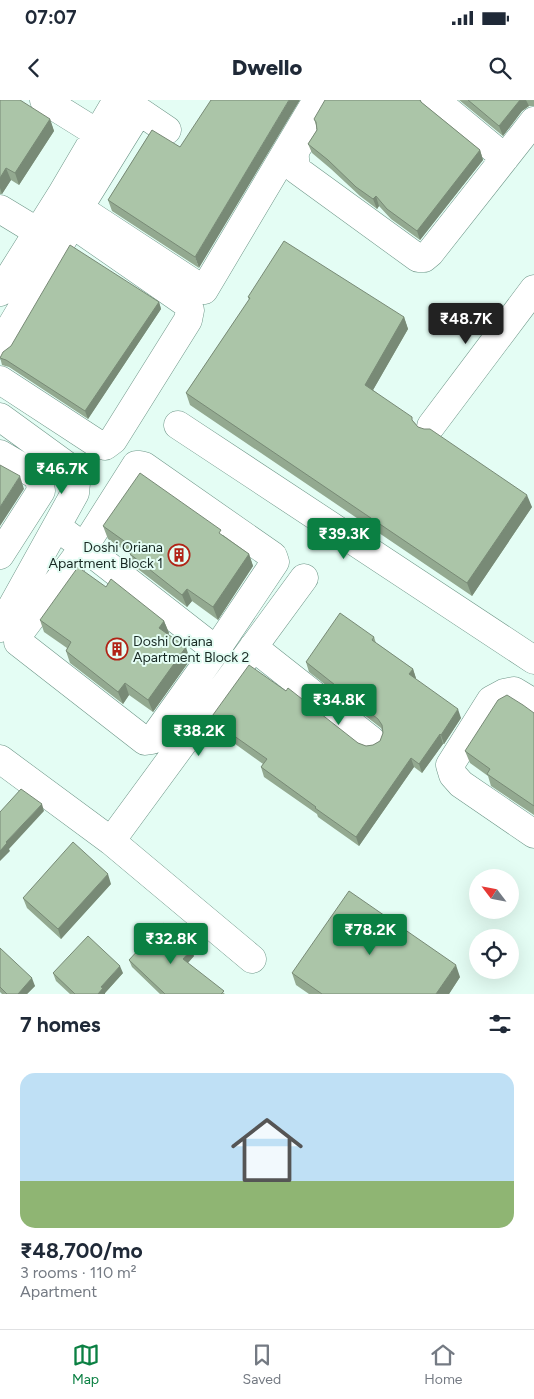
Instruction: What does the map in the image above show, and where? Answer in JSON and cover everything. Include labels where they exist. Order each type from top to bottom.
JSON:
[{"type":"street","points":[[44,100],[97,133]]},
{"type":"street","points":[[126,104],[79,208],[204,290],[317,100]]},
{"type":"street","points":[[336,100],[296,148],[295,161],[297,170],[418,258],[424,258],[430,253],[534,121]]},
{"type":"street","points":[[436,100],[505,158]]},
{"type":"street","points":[[24,305],[0,291],[38,232],[97,133],[126,104]]},
{"type":"street","points":[[126,104],[167,130]]},
{"type":"street","points":[[0,209],[38,232]]},
{"type":"street","points":[[0,345],[69,229],[73,226],[186,303],[190,310],[188,320],[113,440],[105,446],[0,380]]},
{"type":"street","points":[[431,426],[534,289]]},
{"type":"street","points":[[0,416],[77,473],[75,493],[0,628]]},
{"type":"street","points":[[178,425],[534,660]]},
{"type":"street","points":[[0,454],[39,477],[41,491],[0,555]]},
{"type":"street","points":[[136,465],[140,465],[273,556],[275,562],[152,740],[145,741],[18,642],[18,635],[84,547],[136,465]]},
{"type":"street","points":[[57,527],[216,650]]},
{"type":"street","points":[[111,842],[304,578]]},
{"type":"street","points":[[253,647],[371,740]]},
{"type":"street","points":[[534,703],[514,690],[492,700],[450,765],[453,776],[461,784],[534,834]]},
{"type":"street","points":[[0,759],[111,842],[252,959]]},
{"type":"building","points":[[0,100],[20,100],[50,119],[15,173],[6,168],[0,178]]},
{"type":"building","points":[[211,100],[289,100],[195,257],[108,200],[152,130],[180,147]]},
{"type":"building","points":[[325,100],[420,100],[480,150],[417,231],[387,209],[376,196],[373,199],[356,187],[308,144],[317,130],[314,119]]},
{"type":"building","points":[[468,100],[520,100],[499,126]]},
{"type":"building","points":[[284,241],[404,317],[365,385],[412,417],[412,420],[418,427],[430,429],[527,495],[467,583],[186,393],[250,298],[248,297]]},
{"type":"building","points":[[70,245],[159,302],[85,411],[0,358],[3,352],[11,346]]},
{"type":"building","points":[[0,465],[20,476],[0,507]]},
{"type":"building","name":"Doshi Oriana Apartment Block 1","points":[[140,473],[221,530],[219,533],[249,554],[213,607],[187,589],[182,595],[130,554],[134,548],[103,526]]},
{"type":"building","name":"Doshi Oriana Apartment Block 2","points":[[78,567],[106,587],[111,579],[164,621],[159,628],[186,647],[148,700],[125,683],[118,692],[66,651],[71,642],[40,620]]},
{"type":"building","points":[[340,613],[374,637],[372,640],[413,669],[409,674],[458,709],[419,764],[411,758],[356,837],[261,767],[267,759],[210,719],[249,665],[286,691],[288,688],[358,743],[366,746],[380,741],[383,733],[382,725],[378,719],[306,662]]},
{"type":"building","points":[[507,695],[534,713],[534,806],[487,774],[490,769],[465,751],[498,700]]},
{"type":"building","points":[[21,789],[42,804],[6,842],[0,851],[0,812]]},
{"type":"building","points":[[73,842],[108,874],[58,929],[23,898]]},
{"type":"building","points":[[349,891],[456,965],[436,994],[322,994],[292,973]]},
{"type":"building","points":[[163,923],[192,949],[183,959],[224,991],[221,994],[165,994],[129,960]]},
{"type":"building","points":[[88,936],[120,966],[101,987],[103,988],[98,994],[75,994],[53,973]]},
{"type":"building","points":[[0,948],[32,978],[18,994],[7,994],[0,987]]},
{"type":"place","name":"Doshi Oriana Apartment Block 1","points":[[179,555]]},
{"type":"place","name":"Doshi Oriana Apartment Block 2","points":[[117,649]]}]
